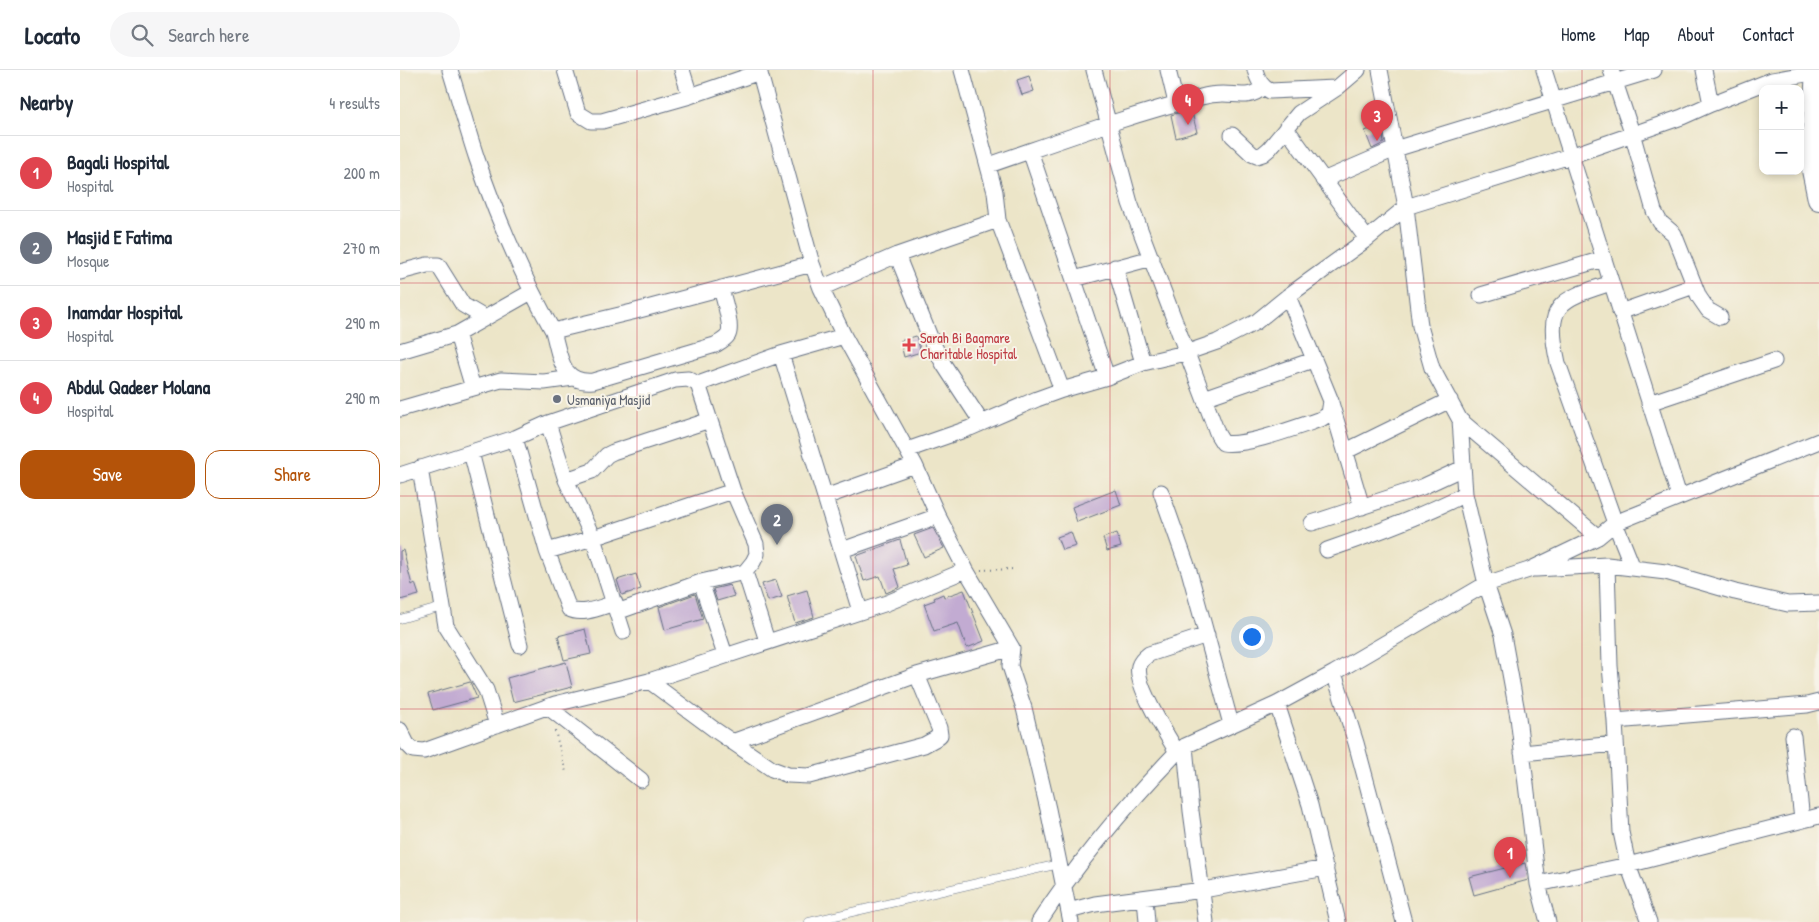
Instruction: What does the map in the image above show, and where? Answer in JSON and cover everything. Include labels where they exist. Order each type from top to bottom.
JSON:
[{"type":"main road","points":[[1817,71],[1817,118],[1812,153],[1812,170],[1819,199]]},
{"type":"street","points":[[450,70],[477,158],[511,247],[531,292],[553,331],[564,368],[573,378],[582,382],[593,380],[715,345],[725,340],[730,333],[720,288]]},
{"type":"street","points":[[565,70],[578,113],[591,122],[602,121],[690,96],[759,71],[812,264],[821,288],[844,336],[916,465],[938,516],[966,570],[1012,648],[1010,666],[1024,708],[1070,916],[1095,904],[1203,890],[1326,868]]},
{"type":"street","points":[[682,70],[690,96]]},
{"type":"street","points":[[962,70],[989,165],[995,192],[998,220],[1062,390]]},
{"type":"street","points":[[1094,70],[1130,203],[1152,258],[1185,352],[1218,435],[1223,443],[1231,445],[1321,420],[1329,414],[1331,401]]},
{"type":"street","points":[[1168,70],[1176,103]]},
{"type":"street","points":[[1255,70],[1257,78],[1263,87],[1270,92],[1337,88]]},
{"type":"street","points":[[1232,135],[1252,154],[1257,156],[1262,154],[1269,149],[1300,114],[1337,88],[1358,70]]},
{"type":"street","points":[[1380,70],[1406,207],[1424,340],[1432,368],[1460,420],[1465,494],[1486,584],[1502,635],[1518,717],[1538,884],[1548,922]]},
{"type":"street","points":[[1544,70],[1679,496]]},
{"type":"street","points":[[1323,180],[1395,149],[1553,102],[1613,76],[1654,70]]},
{"type":"street","points":[[1704,70],[1711,104]]},
{"type":"street","points":[[907,450],[982,423],[1062,390],[1107,377],[1143,363],[1217,342],[1256,322],[1288,296],[1367,239],[1406,207],[1570,156],[1682,117],[1790,73],[1817,71]]},
{"type":"street","points":[[1613,76],[1632,133],[1654,211],[1660,222],[1674,234],[1698,297],[1708,310],[1720,317]]},
{"type":"street","points":[[989,165],[1176,103],[1204,96],[1223,94],[1246,96],[1257,93],[1263,87]]},
{"type":"street","points":[[1286,128],[1367,239]]},
{"type":"street","points":[[1030,151],[1107,377]]},
{"type":"street","points":[[821,288],[897,255],[998,220]]},
{"type":"street","points":[[897,255],[932,342],[944,365],[982,423]]},
{"type":"street","points":[[1074,279],[1152,258]]},
{"type":"street","points":[[1481,295],[1603,260]]},
{"type":"street","points":[[553,331],[812,264]]},
{"type":"street","points":[[400,272],[426,265],[438,265],[463,305],[485,318]]},
{"type":"street","points":[[1115,267],[1143,363]]},
{"type":"street","points":[[1611,283],[1576,294],[1561,304],[1553,322],[1553,338],[1558,363],[1614,523],[1633,568]]},
{"type":"street","points":[[1620,312],[1694,286]]},
{"type":"street","points":[[400,351],[457,334],[531,292]]},
{"type":"street","points":[[1288,296],[1331,401],[1362,507]]},
{"type":"street","points":[[457,334],[473,388]]},
{"type":"street","points":[[698,384],[781,354],[844,336]]},
{"type":"street","points":[[781,354],[860,611]]},
{"type":"street","points":[[1204,398],[1313,360]]},
{"type":"street","points":[[1649,403],[1774,361]]},
{"type":"street","points":[[400,409],[501,380],[544,382],[573,378]]},
{"type":"street","points":[[400,474],[516,438],[548,423],[675,380],[688,379],[698,384],[733,491],[756,544],[757,554],[753,562],[745,572],[702,582],[616,608],[582,612],[575,612],[569,609],[547,551],[516,438]]},
{"type":"street","points":[[1346,451],[1450,400]]},
{"type":"street","points":[[566,480],[592,471],[607,455],[613,452],[710,420]]},
{"type":"street","points":[[1460,420],[1598,537]]},
{"type":"street","points":[[548,423],[566,480],[593,538],[623,632]]},
{"type":"street","points":[[1039,922],[1063,885],[1131,800],[1181,749],[1277,704],[1486,584],[1529,570],[1598,537],[1614,523],[1819,441]]},
{"type":"street","points":[[471,452],[520,644]]},
{"type":"street","points":[[825,497],[916,465]]},
{"type":"street","points":[[420,468],[446,626],[486,690],[497,725]]},
{"type":"street","points":[[1312,523],[1422,487],[1463,468]]},
{"type":"street","points":[[547,551],[593,538],[733,491]]},
{"type":"street","points":[[1160,492],[1189,570],[1231,724]]},
{"type":"street","points":[[1327,550],[1395,527],[1465,494]]},
{"type":"street","points":[[842,550],[938,516]]},
{"type":"street","points":[[1529,570],[1608,565],[1666,572],[1735,592],[1788,604],[1819,603]]},
{"type":"street","points":[[1608,565],[1610,666],[1615,721],[1620,832],[1622,848],[1649,922]]},
{"type":"street","points":[[400,730],[407,744],[414,750],[424,751],[548,707],[649,681],[887,603],[966,570]]},
{"type":"street","points":[[745,572],[768,642]]},
{"type":"street","points":[[702,582],[725,655]]},
{"type":"street","points":[[1206,634],[1149,654],[1142,659],[1138,666],[1146,697],[1181,749],[1203,890],[1206,922]]},
{"type":"street","points":[[732,742],[917,675],[1012,648]]},
{"type":"street","points":[[1334,673],[1356,743],[1404,922]]},
{"type":"street","points":[[649,681],[772,769],[788,775],[809,776],[924,745],[940,735],[939,728],[917,675]]},
{"type":"street","points":[[1615,721],[1807,705],[1819,702]]},
{"type":"street","points":[[1277,704],[1310,805],[1338,922]]},
{"type":"street","points":[[548,707],[641,780]]},
{"type":"street","points":[[1793,736],[1802,820]]},
{"type":"street","points":[[1522,753],[1616,744]]},
{"type":"street","points":[[1538,884],[1628,865],[1819,816]]},
{"type":"street","points":[[1145,898],[1147,922]]},
{"type":"lane","points":[[400,619],[442,607]]},
{"type":"lane","points":[[809,922],[1059,864]]},
{"type":"path","points":[[966,570],[1016,569]]},
{"type":"path","points":[[548,707],[566,772]]},
{"type":"building","points":[[1029,76],[1034,91],[1022,95],[1017,80]]},
{"type":"building","points":[[1191,109],[1197,132],[1176,138],[1171,115]]},
{"type":"building","points":[[1381,125],[1384,143],[1372,149],[1365,131]]},
{"type":"building","points":[[916,336],[921,352],[904,357],[900,341]]},
{"type":"building","points":[[1116,490],[1121,505],[1077,522],[1072,507]]},
{"type":"building","points":[[933,528],[944,548],[924,557],[914,535]]},
{"type":"building","points":[[1071,532],[1076,546],[1062,550],[1057,537]]},
{"type":"building","points":[[1117,533],[1121,547],[1107,551],[1103,538]]},
{"type":"building","points":[[900,540],[907,565],[894,569],[900,587],[886,593],[880,576],[864,581],[856,556]]},
{"type":"building","points":[[403,550],[412,585],[415,583],[419,595],[400,600],[400,551]]},
{"type":"building","points":[[636,574],[641,589],[622,595],[617,580]]},
{"type":"building","points":[[776,580],[782,597],[768,601],[762,584]]},
{"type":"building","points":[[730,585],[734,596],[717,601],[713,589]]},
{"type":"building","points":[[807,590],[814,617],[795,623],[787,596]]},
{"type":"building","points":[[964,590],[984,641],[967,648],[958,623],[934,631],[924,604],[935,600],[934,598],[943,594],[944,597]]},
{"type":"building","points":[[695,594],[703,619],[665,630],[659,607]]},
{"type":"building","points":[[585,629],[591,654],[564,660],[558,636]]},
{"type":"building","points":[[566,662],[572,687],[513,702],[507,678]]},
{"type":"building","points":[[470,682],[477,698],[433,710],[428,694]]},
{"type":"building","points":[[1525,863],[1528,880],[1474,895],[1469,877]]},
{"type":"place","name":"Abdul Qadeer Molana","points":[[1188,125]]},
{"type":"place","name":"Inamdar Hospital","points":[[1377,141]]},
{"type":"place","name":"Sarah Bi Bagmare Charitable Hospital","points":[[909,345]]},
{"type":"place","name":"Usmaniya Masjid","points":[[557,399]]},
{"type":"place","name":"Masjid E Fatima","points":[[777,545]]},
{"type":"place","name":"Bagali Hospital","points":[[1510,878]]}]
